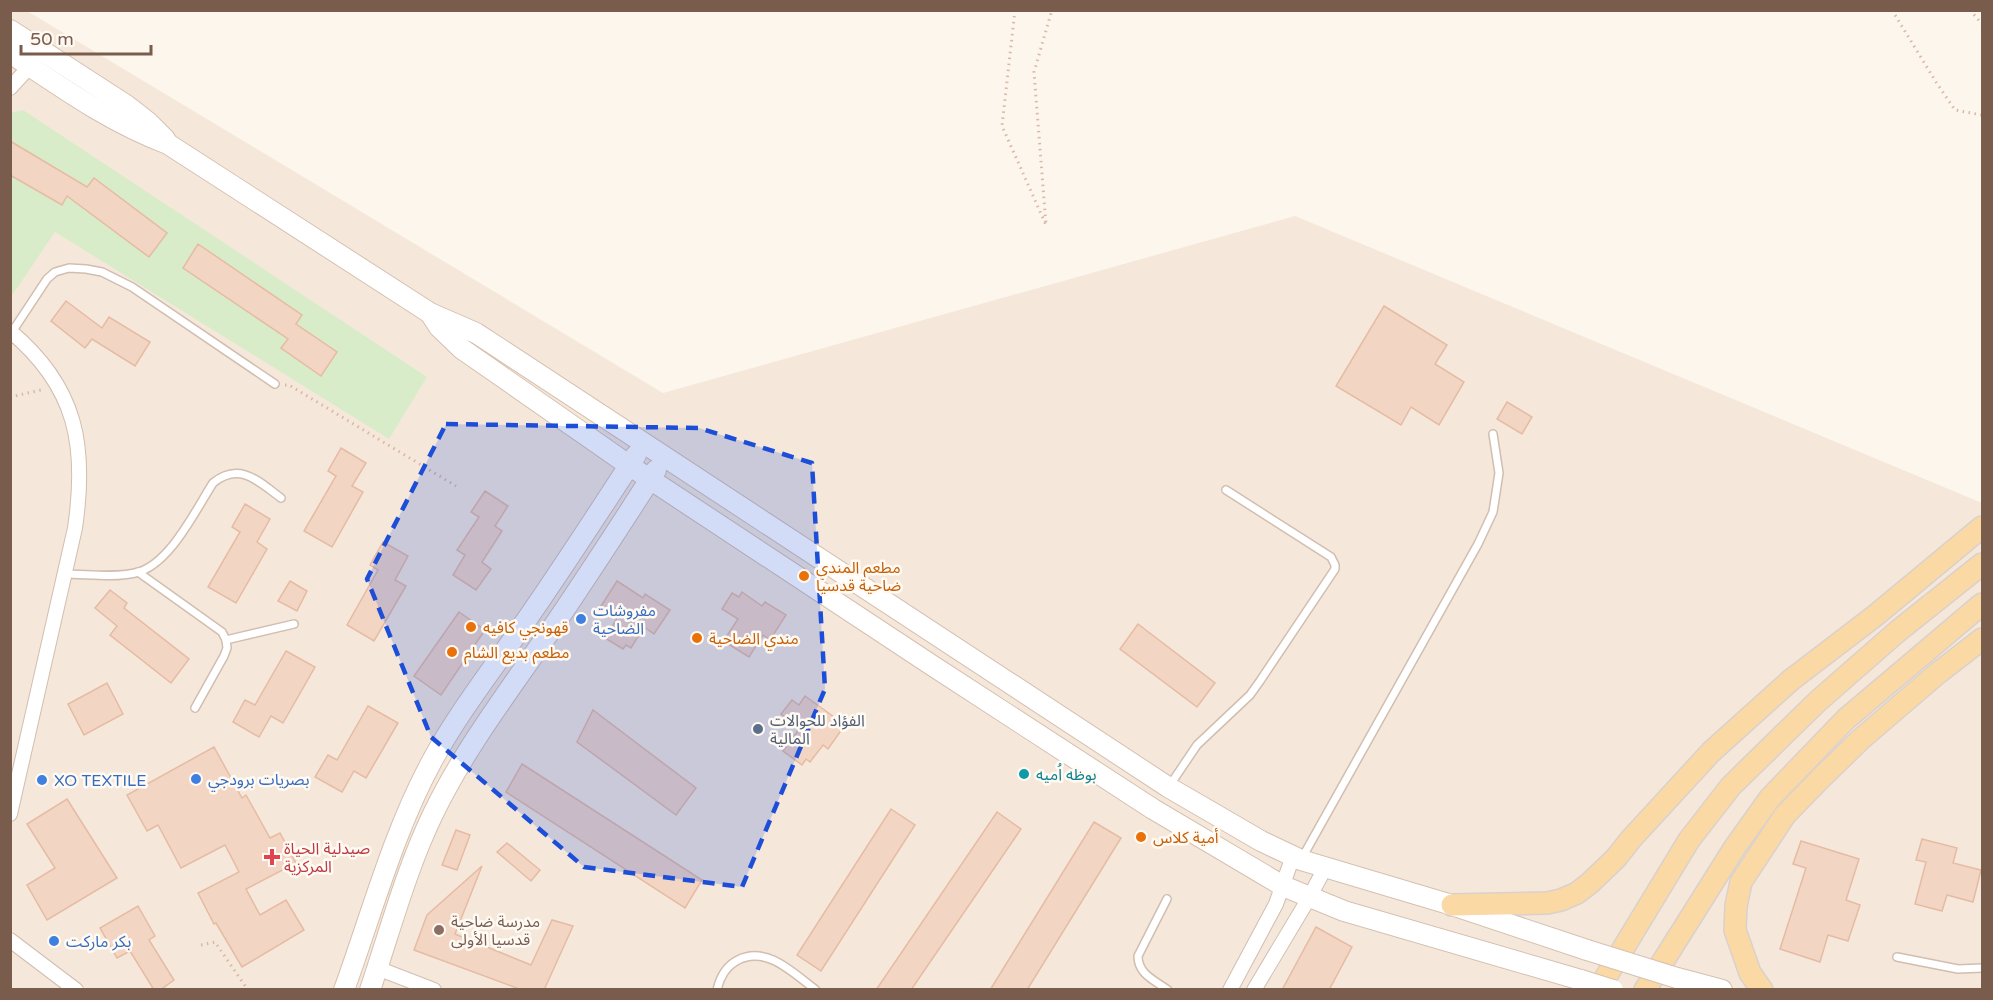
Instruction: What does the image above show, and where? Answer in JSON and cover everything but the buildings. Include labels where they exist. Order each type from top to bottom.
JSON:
[{"type":"main road","points":[[10,30],[138,113],[168,144]]},
{"type":"main road","points":[[10,53],[120,123],[168,144],[430,313],[476,333],[1168,787],[1261,841],[1297,858],[1452,905],[1677,978],[1722,990]]},
{"type":"main road","points":[[430,313],[440,327],[462,349],[650,479],[1153,809],[1283,886],[1309,898],[1365,917],[1613,990]]},
{"type":"main road","points":[[599,444],[612,435],[614,424]]},
{"type":"main road","points":[[644,443],[523,625],[451,727],[410,805],[347,983],[373,981],[415,856],[433,814],[472,742],[548,635],[665,457]]},
{"type":"main road","points":[[686,502],[691,487],[701,480]]},
{"type":"main road","points":[[1452,905],[1547,903],[1577,893],[1616,858],[1711,752],[1791,680],[1876,615],[1983,527]]},
{"type":"main road","points":[[1590,985],[1689,840],[1731,786],[1818,701],[1898,631],[1983,564]]},
{"type":"main road","points":[[1646,990],[1735,847],[1770,798],[1846,719],[1983,604]]},
{"type":"main road","points":[[1762,990],[1750,973],[1735,930],[1736,906],[1741,882],[1785,815],[1820,779],[1861,739],[1983,639]]},
{"type":"main road","points":[[933,666],[947,643]]},
{"type":"main road","points":[[364,934],[386,943]]},
{"type":"street","points":[[10,88],[42,50]]},
{"type":"street","points":[[10,814],[64,574],[79,497],[80,469],[78,440],[70,412],[58,386],[45,366],[11,332]]},
{"type":"street","points":[[1230,990],[1268,922],[1297,858]]},
{"type":"street","points":[[1254,990],[1325,867]]},
{"type":"street","points":[[10,940],[76,990]]},
{"type":"street","points":[[373,981],[434,990]]},
{"type":"lane","points":[[11,332],[47,279],[56,272],[69,268],[102,272],[132,287],[275,384]]},
{"type":"lane","points":[[1297,858],[1478,544],[1493,512],[1499,473],[1493,434]]},
{"type":"lane","points":[[64,574],[127,574],[138,573],[149,568],[167,553],[213,483],[231,473],[250,476],[281,498]]},
{"type":"lane","points":[[1168,787],[1197,745],[1250,695],[1335,569],[1330,558],[1226,490]]},
{"type":"lane","points":[[138,573],[216,626],[226,640],[224,656],[195,708]]},
{"type":"lane","points":[[226,640],[294,624]]},
{"type":"lane","points":[[1167,899],[1139,949],[1138,963],[1145,974],[1168,990]]},
{"type":"lane","points":[[717,990],[723,972],[732,963],[743,957],[755,955],[768,957],[779,963],[816,990]]},
{"type":"lane","points":[[1897,957],[1958,969],[1983,968]]},
{"type":"path","points":[[1015,10],[1002,126],[1046,225],[1035,72],[1052,10]]},
{"type":"path","points":[[1892,10],[1955,110],[1983,115]]},
{"type":"path","points":[[1970,10],[1983,24]]},
{"type":"path","points":[[275,384],[289,386],[456,486]]},
{"type":"path","points":[[10,397],[58,386]]},
{"type":"path","points":[[201,945],[215,942],[248,990]]},
{"type":"highlighted area","points":[[446,424],[699,428],[812,463],[825,689],[742,887],[584,867],[431,737],[367,579]]},
{"type":"shaded area","points":[[10,11],[27,11],[663,393],[1295,216],[1982,503],[1982,989],[11,989]]},
{"type":"green space","points":[[23,110],[427,377],[389,439],[55,232],[11,297],[11,113]]},
{"type":"place","name":"مطعم المندي ضاحية قدسيا","points":[[804,576]]},
{"type":"place","name":"مفروشات الضاحية","points":[[581,619]]},
{"type":"place","name":"قهونجي كافيه","points":[[471,627]]},
{"type":"place","name":"مندي الضاحية","points":[[697,638]]},
{"type":"place","name":"مطعم بديع الشام","points":[[452,652]]},
{"type":"place","name":"الفؤاد للحوالات المالية","points":[[758,729]]},
{"type":"place","name":"بوظه اُميه","points":[[1024,774]]},
{"type":"place","name":"بصريات برودجي","points":[[196,779]]},
{"type":"place","name":"XO TEXTILE","points":[[42,780]]},
{"type":"place","name":"أمية كلاس","points":[[1141,837]]},
{"type":"place","name":"صيدلية الحياة المركزية","points":[[272,857]]},
{"type":"place","name":"مدرسة ضاحية قدسيا الأولى","points":[[439,930]]},
{"type":"place","name":"بكر ماركت","points":[[54,941]]}]
